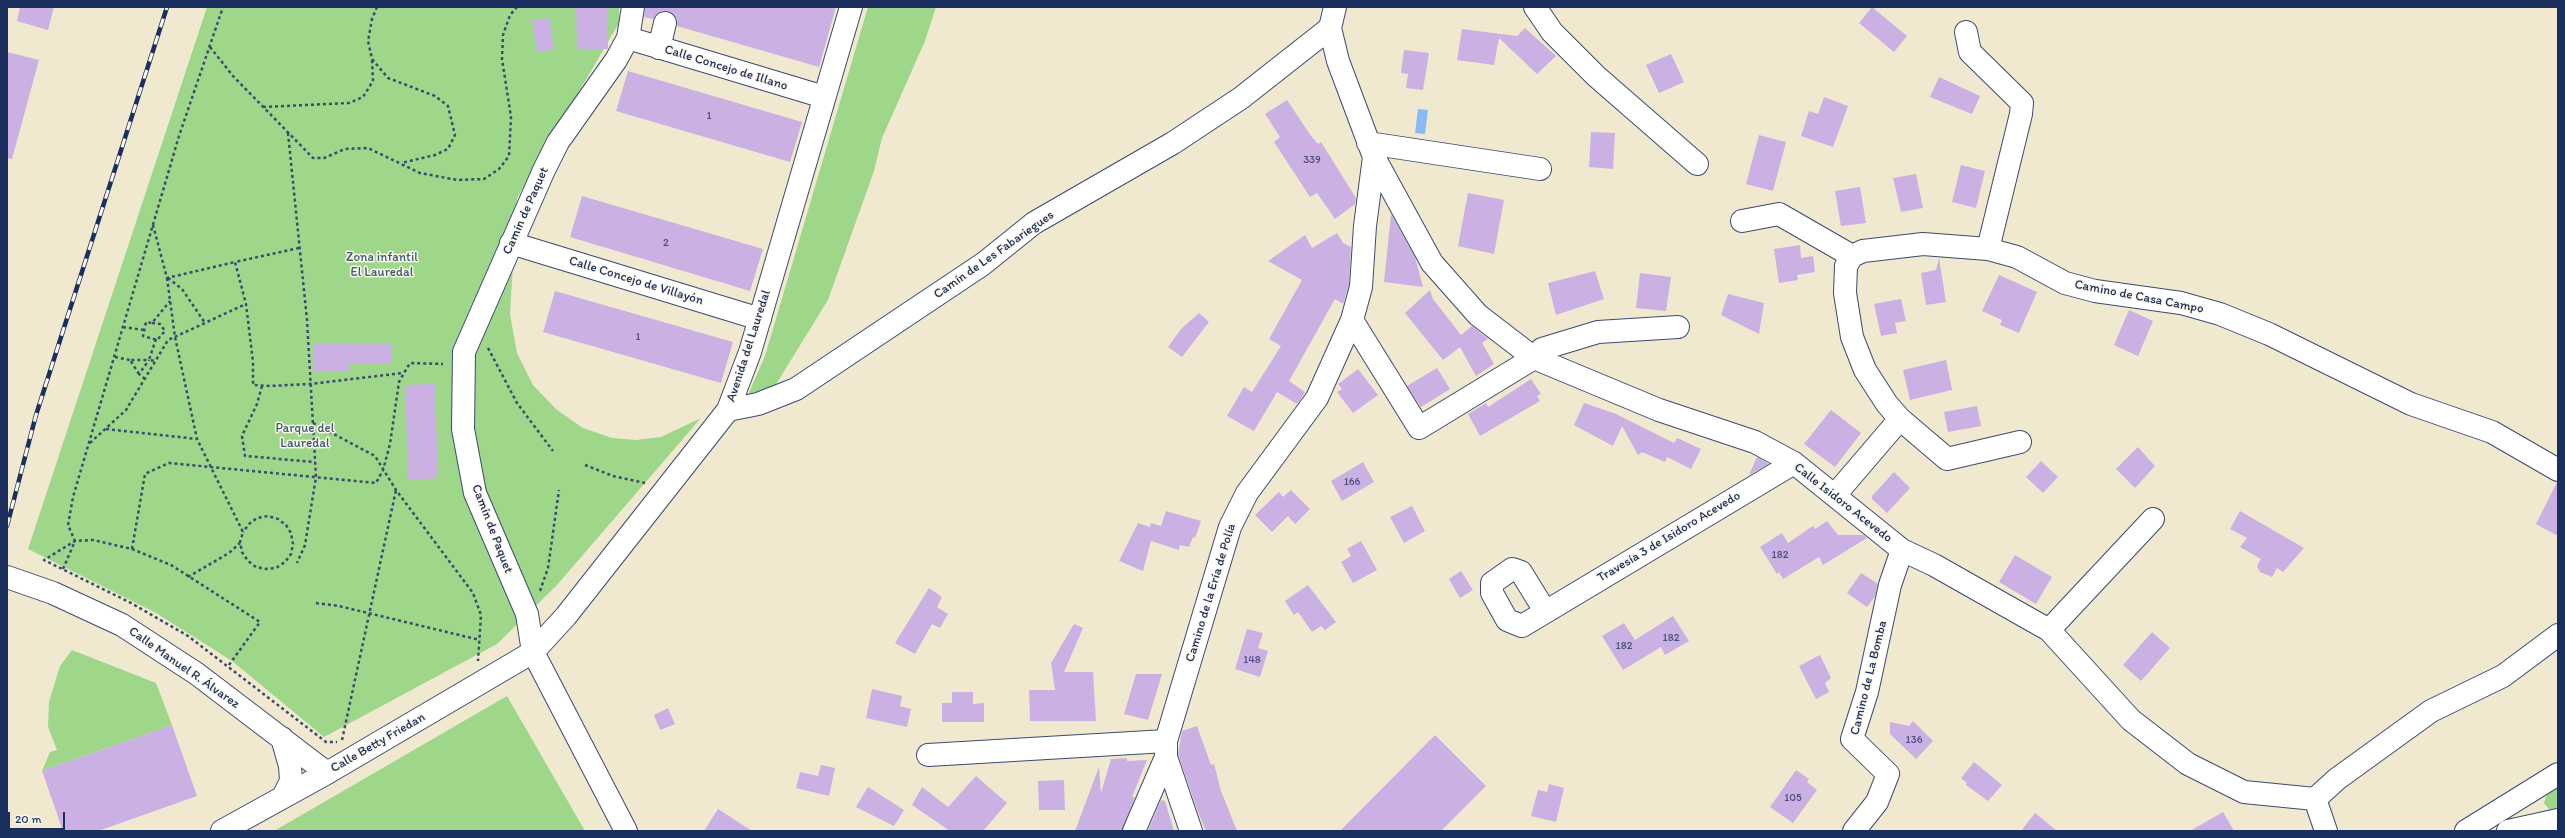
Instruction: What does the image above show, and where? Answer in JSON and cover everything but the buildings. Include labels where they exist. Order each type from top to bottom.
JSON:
[{"type":"street","name":"Camín de Paquet","points":[[625,830],[533,652],[527,614],[475,493],[463,428],[464,352],[511,243],[558,142],[616,60],[628,38],[633,7]]},
{"type":"street","name":"Avenida del Lauredal","points":[[533,652],[566,616],[728,410],[760,319],[851,7]]},
{"type":"street","points":[[1535,7],[1552,32],[1596,76],[1697,164]]},
{"type":"street","name":"Camino de la Ería de Polía","points":[[1134,831],[1166,749],[1230,527],[1247,493],[1317,398],[1352,320],[1361,286],[1371,150],[1338,61],[1332,17]]},
{"type":"street","name":"Camín de Les Fabariegues","points":[[728,410],[758,404],[796,389],[983,264],[1034,223],[1173,142],[1241,98],[1332,17]]},
{"type":"street","points":[[658,48],[665,23]]},
{"type":"street","points":[[1966,32],[1970,52],[2022,103],[2021,114],[1988,249]]},
{"type":"street","name":"Calle Concejo de Illano","points":[[628,38],[824,97]]},
{"type":"street","points":[[1371,150],[1540,169]]},
{"type":"street","name":"Calle Isidoro Acevedo","points":[[1371,150],[1432,263],[1478,315],[1534,358],[1658,410],[1755,442],[1794,464],[1835,495],[1902,550],[1934,565],[2049,630],[2131,720],[2188,764],[2244,792],[2315,799]]},
{"type":"street","points":[[1742,221],[1779,214],[1852,256],[1846,266],[1845,293],[1852,337],[1865,370],[1887,404],[1900,419],[1947,459],[2020,442]]},
{"type":"street","name":"Calle Concejo de Villayón","points":[[511,243],[760,319]]},
{"type":"street","name":"Camino de Casa Campo","points":[[1852,256],[1863,251],[1923,244],[1988,249],[2017,257],[2064,283],[2095,291],[2181,303],[2220,314],[2269,334],[2411,404],[2492,432],[2558,470]]},
{"type":"street","points":[[1352,320],[1419,428],[1534,358],[1542,349],[1598,332],[1678,327]]},
{"type":"street","points":[[1835,495],[1900,419]]},
{"type":"street","name":"Travesía 3 de Isidoro Acevedo","points":[[1545,611],[1794,464]]},
{"type":"street","points":[[2049,630],[2153,519]]},
{"type":"street","name":"Camino de La Bomba","points":[[1854,831],[1877,802],[1888,774],[1852,739],[1867,692],[1890,585],[1902,550]]},
{"type":"street","name":"Calle Manuel R. Álvarez","points":[[7,578],[53,593],[122,625],[197,674],[327,773]]},
{"type":"street","points":[[2326,831],[2315,799],[2337,779],[2432,711],[2503,676],[2558,635]]},
{"type":"street","name":"Calle Betty Friedan","points":[[222,831],[327,773],[533,652]]},
{"type":"street","points":[[282,738],[290,766],[291,781],[283,797]]},
{"type":"street","points":[[928,755],[1166,749],[1191,831]]},
{"type":"street","points":[[2466,831],[2558,774]]},
{"type":"street","points":[[2508,831],[2558,820]]},
{"type":"path","points":[[63,569],[75,541],[68,525],[89,444],[179,136],[223,7]]},
{"type":"path","points":[[263,107],[349,103],[364,97],[373,81],[372,59],[368,41],[372,19],[378,7]]},
{"type":"path","points":[[210,46],[233,76],[313,158],[324,158],[345,149],[368,148],[420,173],[457,180],[484,179],[499,169],[509,156],[511,123],[502,59],[502,35],[510,15],[517,7]]},
{"type":"path","points":[[372,59],[388,78],[435,96],[448,106],[453,120],[455,135],[448,149],[436,155],[401,163]]},
{"type":"path","points":[[288,132],[307,320],[316,477],[305,546],[297,563]]},
{"type":"path","points":[[153,224],[167,278],[175,337],[197,439],[243,532]]},
{"type":"path","points":[[167,278],[300,248]]},
{"type":"path","points":[[235,262],[246,304],[253,362],[253,385],[310,384],[404,372]]},
{"type":"path","points":[[167,278],[182,289],[205,323]]},
{"type":"path","points":[[152,323],[170,300]]},
{"type":"path","points":[[89,444],[126,410],[168,340],[246,304]]},
{"type":"path","points":[[139,374],[149,360],[156,339],[165,331],[160,324],[146,322],[143,336],[156,339]]},
{"type":"path","points":[[476,324],[517,403],[553,451]]},
{"type":"path","points":[[123,327],[144,330]]},
{"type":"path","points":[[115,357],[130,360],[156,361]]},
{"type":"path","points":[[130,360],[139,374],[145,379]]},
{"type":"path","points":[[132,549],[145,474],[169,464],[376,483],[383,470],[390,444],[399,382],[410,363],[464,364]]},
{"type":"path","points":[[262,386],[257,404],[242,436],[245,456],[315,462]]},
{"type":"path","points":[[312,422],[374,456],[396,490],[473,593],[481,615],[478,671],[483,682]]},
{"type":"path","points":[[106,429],[197,439]]},
{"type":"path","points":[[585,465],[613,476],[667,487]]},
{"type":"path","points":[[342,740],[396,490]]},
{"type":"path","points":[[527,614],[542,586],[548,568],[560,490]]},
{"type":"path","points":[[268,516],[278,519],[286,525],[291,533],[292,549],[285,562],[276,568],[266,569],[256,567],[248,561],[242,552],[240,542],[243,532],[249,524],[257,518],[268,516]]},
{"type":"path","points":[[229,665],[260,622],[171,565],[132,549],[93,540],[75,541],[44,560],[188,636],[229,665],[326,742],[336,743],[350,736]]},
{"type":"path","points":[[188,577],[229,553],[240,542]]},
{"type":"path","points":[[316,603],[370,613],[480,640]]},
{"type":"green space","name":"Parque del Lauredal","points":[[207,7],[619,7],[619,23],[517,198],[510,314],[517,353],[533,385],[557,410],[583,428],[612,438],[636,440],[661,437],[701,418],[557,585],[497,644],[324,737],[232,661],[156,613],[28,549]]},
{"type":"green space","points":[[868,7],[936,7],[925,41],[882,138],[874,171],[828,300],[770,394],[745,402],[765,356]]},
{"type":"green space","points":[[72,650],[156,683],[172,725],[42,771],[50,752],[57,750],[48,727],[49,702],[60,666]]},
{"type":"green space","points":[[507,696],[585,831],[274,831]]},
{"type":"green space","points":[[2558,783],[2558,814],[2551,812],[2544,803],[2548,790]]},
{"type":"water","points":[[1418,109],[1428,110],[1425,134],[1415,133]]},
{"type":"railway","points":[[7,526],[36,415],[167,7]]},
{"type":"park label","name":"Zona infantil El Lauredal","points":[[382,266]]}]
